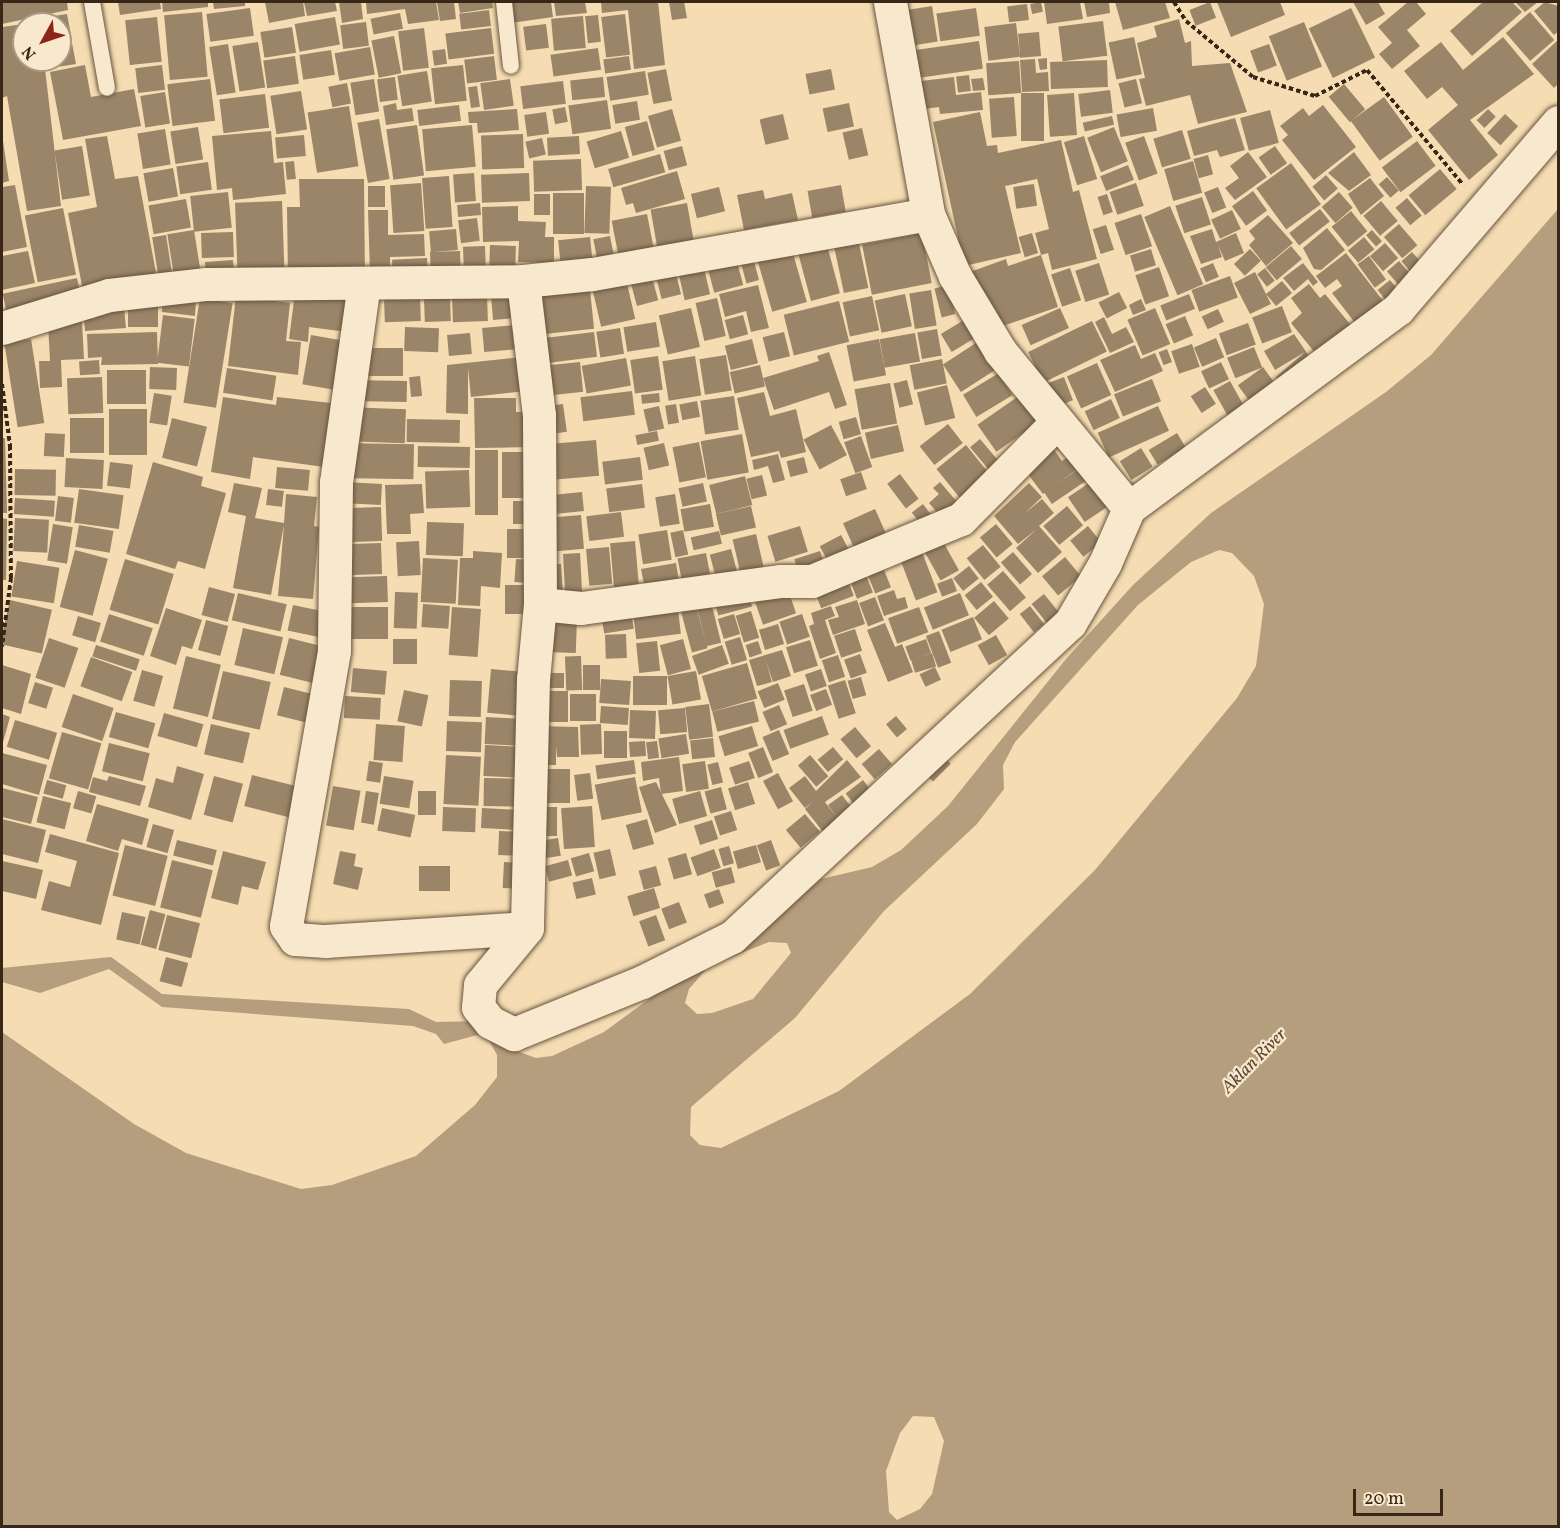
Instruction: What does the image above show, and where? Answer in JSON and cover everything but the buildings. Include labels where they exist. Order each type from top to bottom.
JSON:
[{"type":"street","points":[[890,2],[928,214],[978,318],[1057,422],[1129,508]]},
{"type":"street","points":[[523,281],[539,415],[540,604],[533,679],[527,927],[480,985],[478,1007],[490,1022],[514,1034],[642,982],[732,937],[1070,623],[1105,563],[1129,508],[1398,309],[1558,122]]},
{"type":"street","points":[[2,328],[110,295],[206,284],[523,281],[592,274],[928,214]]},
{"type":"street","points":[[364,283],[336,482],[334,651],[286,926],[295,939],[326,941],[527,927]]},
{"type":"street","points":[[540,604],[581,608],[781,581],[812,581],[961,519],[1057,422]]},
{"type":"lane","points":[[92,2],[107,88]]},
{"type":"lane","points":[[504,2],[511,66]]},
{"type":"path","points":[[1174,2],[1186,21],[1253,78],[1315,96],[1367,70],[1483,209]]},
{"type":"path","points":[[2,384],[10,446],[11,567],[2,646]]},
{"type":"water","name":"Aklan River","points":[[1558,209],[1558,1526],[2,1526],[2,1032],[134,1124],[186,1153],[301,1189],[332,1185],[416,1156],[475,1105],[497,1077],[497,1055],[485,1033],[444,1044],[436,1034],[413,1026],[162,1007],[109,969],[40,993],[2,982],[2,968],[111,957],[162,994],[409,1009],[436,1022],[484,1021],[517,1051],[536,1058],[552,1056],[604,1032],[784,900],[817,880],[872,867],[901,850],[948,806],[1066,659],[1133,585],[1211,513],[1386,392],[1431,355]],"holes":[[[1219,550],[1232,553],[1254,576],[1264,604],[1256,666],[1237,698],[1095,870],[970,994],[839,1091],[721,1148],[700,1145],[690,1135],[691,1107],[795,1018],[884,911],[977,824],[1004,789],[1003,765],[1015,742],[1138,605],[1191,562]],[[769,942],[787,943],[791,953],[753,999],[712,1013],[697,1014],[685,1003],[689,989],[709,966]],[[913,1416],[934,1417],[944,1441],[932,1494],[920,1509],[897,1520],[889,1512],[886,1471],[900,1433]]]}]
